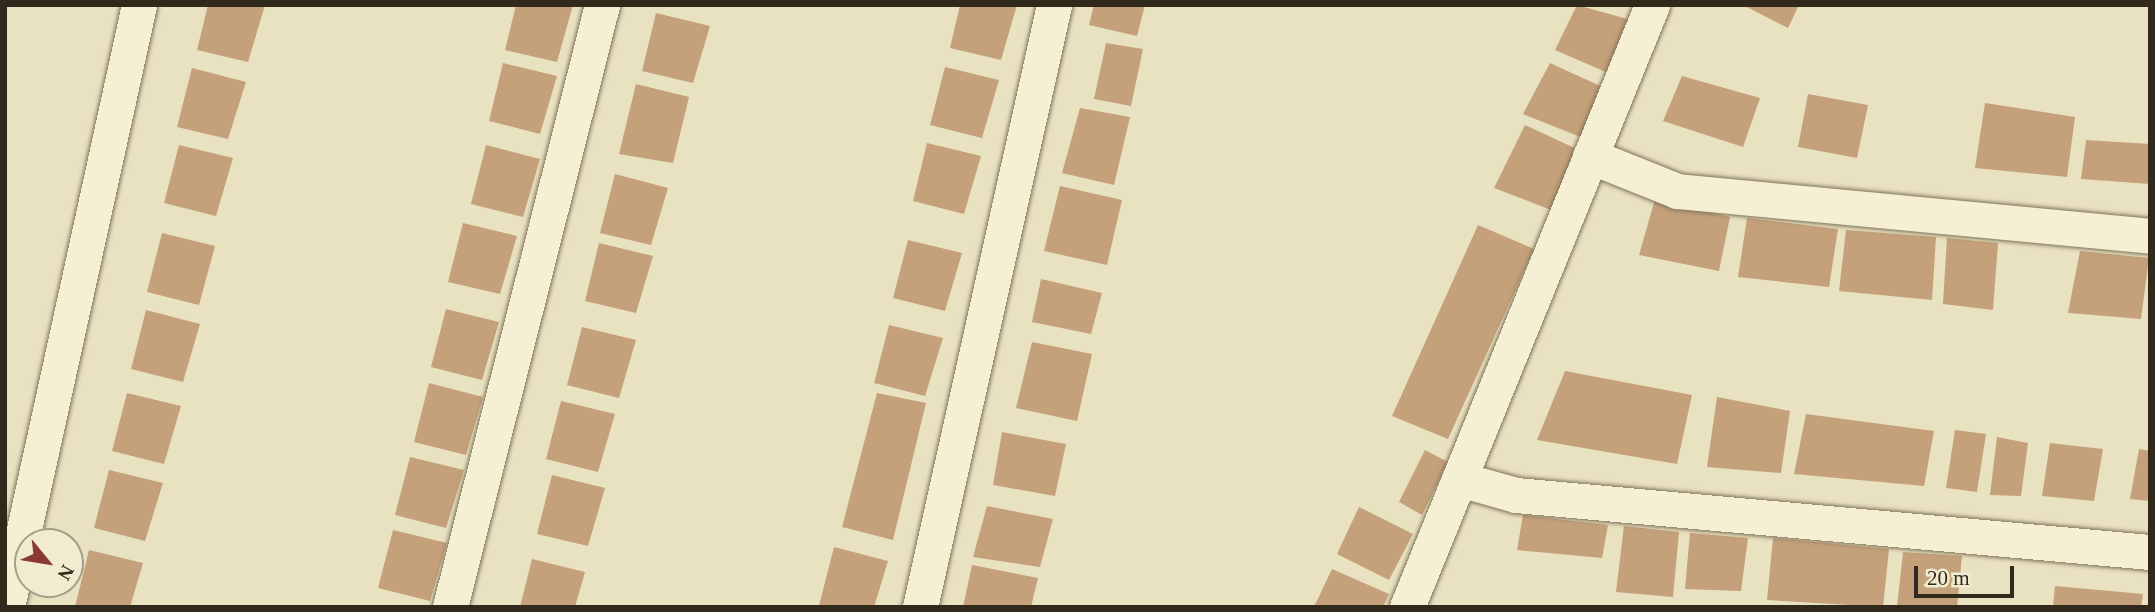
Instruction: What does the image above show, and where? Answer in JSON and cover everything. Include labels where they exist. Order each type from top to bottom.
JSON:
[{"type":"street","points":[[8,607],[139,5]]},
{"type":"street","points":[[450,607],[601,5]]},
{"type":"street","points":[[920,607],[1054,5]]},
{"type":"street","points":[[1407,607],[1652,5]]},
{"type":"street","points":[[1590,156],[1677,191],[2150,236]]},
{"type":"street","points":[[1459,478],[1516,495],[2150,552]]},
{"type":"building","points":[[208,5],[265,5],[248,62],[197,50]]},
{"type":"building","points":[[516,5],[573,5],[557,62],[505,50]]},
{"type":"building","points":[[960,5],[1017,5],[1001,60],[950,48]]},
{"type":"building","points":[[1094,5],[1145,5],[1137,36],[1089,25]]},
{"type":"building","points":[[1577,5],[1631,20],[1608,73],[1555,50]]},
{"type":"building","points":[[1743,5],[1799,5],[1788,28]]},
{"type":"building","points":[[656,13],[710,26],[693,83],[642,71]]},
{"type":"building","points":[[1106,43],[1143,49],[1131,106],[1094,99]]},
{"type":"building","points":[[503,63],[557,76],[540,134],[489,121]]},
{"type":"building","points":[[1550,63],[1607,89],[1583,138],[1523,114]]},
{"type":"building","points":[[945,67],[999,80],[982,138],[930,125]]},
{"type":"building","points":[[192,68],[246,82],[228,139],[177,127]]},
{"type":"building","points":[[1682,76],[1760,98],[1743,147],[1663,121]]},
{"type":"building","points":[[636,84],[689,97],[673,163],[619,154]]},
{"type":"building","points":[[1808,94],[1868,105],[1857,158],[1798,147]]},
{"type":"building","points":[[1985,103],[2075,117],[2067,177],[1975,168]]},
{"type":"building","points":[[1080,108],[1130,117],[1114,185],[1062,173]]},
{"type":"building","points":[[1525,125],[1579,150],[1551,210],[1494,188]]},
{"type":"building","points":[[2086,140],[2150,144],[2150,184],[2081,179]]},
{"type":"building","points":[[927,143],[981,156],[964,214],[913,201]]},
{"type":"building","points":[[179,145],[233,158],[216,216],[164,203]]},
{"type":"building","points":[[486,145],[540,159],[523,217],[471,204]]},
{"type":"building","points":[[615,174],[668,188],[651,245],[600,233]]},
{"type":"building","points":[[1060,186],[1122,200],[1107,265],[1044,251]]},
{"type":"building","points":[[1655,199],[1730,217],[1719,271],[1639,255]]},
{"type":"building","points":[[1747,218],[1838,229],[1829,287],[1738,277]]},
{"type":"building","points":[[463,223],[517,236],[500,294],[448,282]]},
{"type":"building","points":[[1478,225],[1534,249],[1448,439],[1392,416]]},
{"type":"building","points":[[1846,230],[1936,237],[1932,300],[1839,291]]},
{"type":"building","points":[[162,233],[215,246],[199,305],[147,292]]},
{"type":"building","points":[[1947,238],[1998,243],[1993,310],[1943,304]]},
{"type":"building","points":[[908,240],[962,253],[945,311],[893,298]]},
{"type":"building","points":[[599,243],[653,256],[636,313],[585,301]]},
{"type":"building","points":[[2080,251],[2149,258],[2141,319],[2068,313]]},
{"type":"building","points":[[1041,279],[1102,293],[1091,334],[1032,322]]},
{"type":"building","points":[[446,309],[499,322],[482,380],[431,367]]},
{"type":"building","points":[[146,310],[200,324],[183,382],[131,369]]},
{"type":"building","points":[[889,325],[943,338],[925,396],[874,383]]},
{"type":"building","points":[[582,327],[636,340],[619,398],[567,385]]},
{"type":"building","points":[[1032,342],[1092,354],[1077,421],[1016,408]]},
{"type":"building","points":[[1565,371],[1692,395],[1677,464],[1537,440]]},
{"type":"building","points":[[429,383],[483,397],[466,455],[414,442]]},
{"type":"building","points":[[127,393],[181,406],[164,464],[112,451]]},
{"type":"building","points":[[877,393],[926,403],[893,540],[842,527]]},
{"type":"building","points":[[1717,397],[1790,411],[1781,473],[1707,467]]},
{"type":"building","points":[[561,401],[615,414],[598,472],[546,459]]},
{"type":"building","points":[[1806,414],[1934,431],[1924,486],[1794,474]]},
{"type":"building","points":[[1955,430],[1986,434],[1977,492],[1946,488]]},
{"type":"building","points":[[1002,432],[1066,444],[1055,496],[993,485]]},
{"type":"building","points":[[1997,437],[2028,443],[2021,496],[1990,495]]},
{"type":"building","points":[[2050,443],[2103,449],[2094,501],[2042,496]]},
{"type":"building","points":[[2139,449],[2150,451],[2150,501],[2130,499]]},
{"type":"building","points":[[1425,450],[1448,462],[1422,515],[1399,502]]},
{"type":"building","points":[[410,457],[464,470],[446,528],[395,515]]},
{"type":"building","points":[[109,470],[163,483],[145,541],[94,528]]},
{"type":"building","points":[[552,475],[605,488],[588,546],[537,534]]},
{"type":"building","points":[[987,506],[1053,519],[1040,567],[973,557]]},
{"type":"building","points":[[1359,507],[1413,534],[1389,580],[1337,554]]},
{"type":"building","points":[[1523,515],[1608,525],[1602,558],[1517,550]]},
{"type":"building","points":[[1624,526],[1679,532],[1673,597],[1616,592]]},
{"type":"building","points":[[393,530],[447,543],[430,601],[378,588]]},
{"type":"building","points":[[1690,533],[1748,538],[1741,591],[1685,589]]},
{"type":"building","points":[[1773,538],[1889,549],[1883,607],[1767,600]]},
{"type":"building","points":[[834,547],[888,561],[874,607],[819,606]]},
{"type":"building","points":[[89,550],[143,563],[130,607],[75,607],[77,598],[84,598],[84,570]]},
{"type":"building","points":[[1903,552],[1962,556],[1957,607],[1897,607]]},
{"type":"building","points":[[532,559],[585,572],[575,607],[520,607]]},
{"type":"building","points":[[972,565],[1038,578],[1031,607],[963,607]]},
{"type":"building","points":[[1332,569],[1389,594],[1383,607],[1314,607]]},
{"type":"building","points":[[2055,586],[2143,594],[2141,607],[2053,607]]}]
